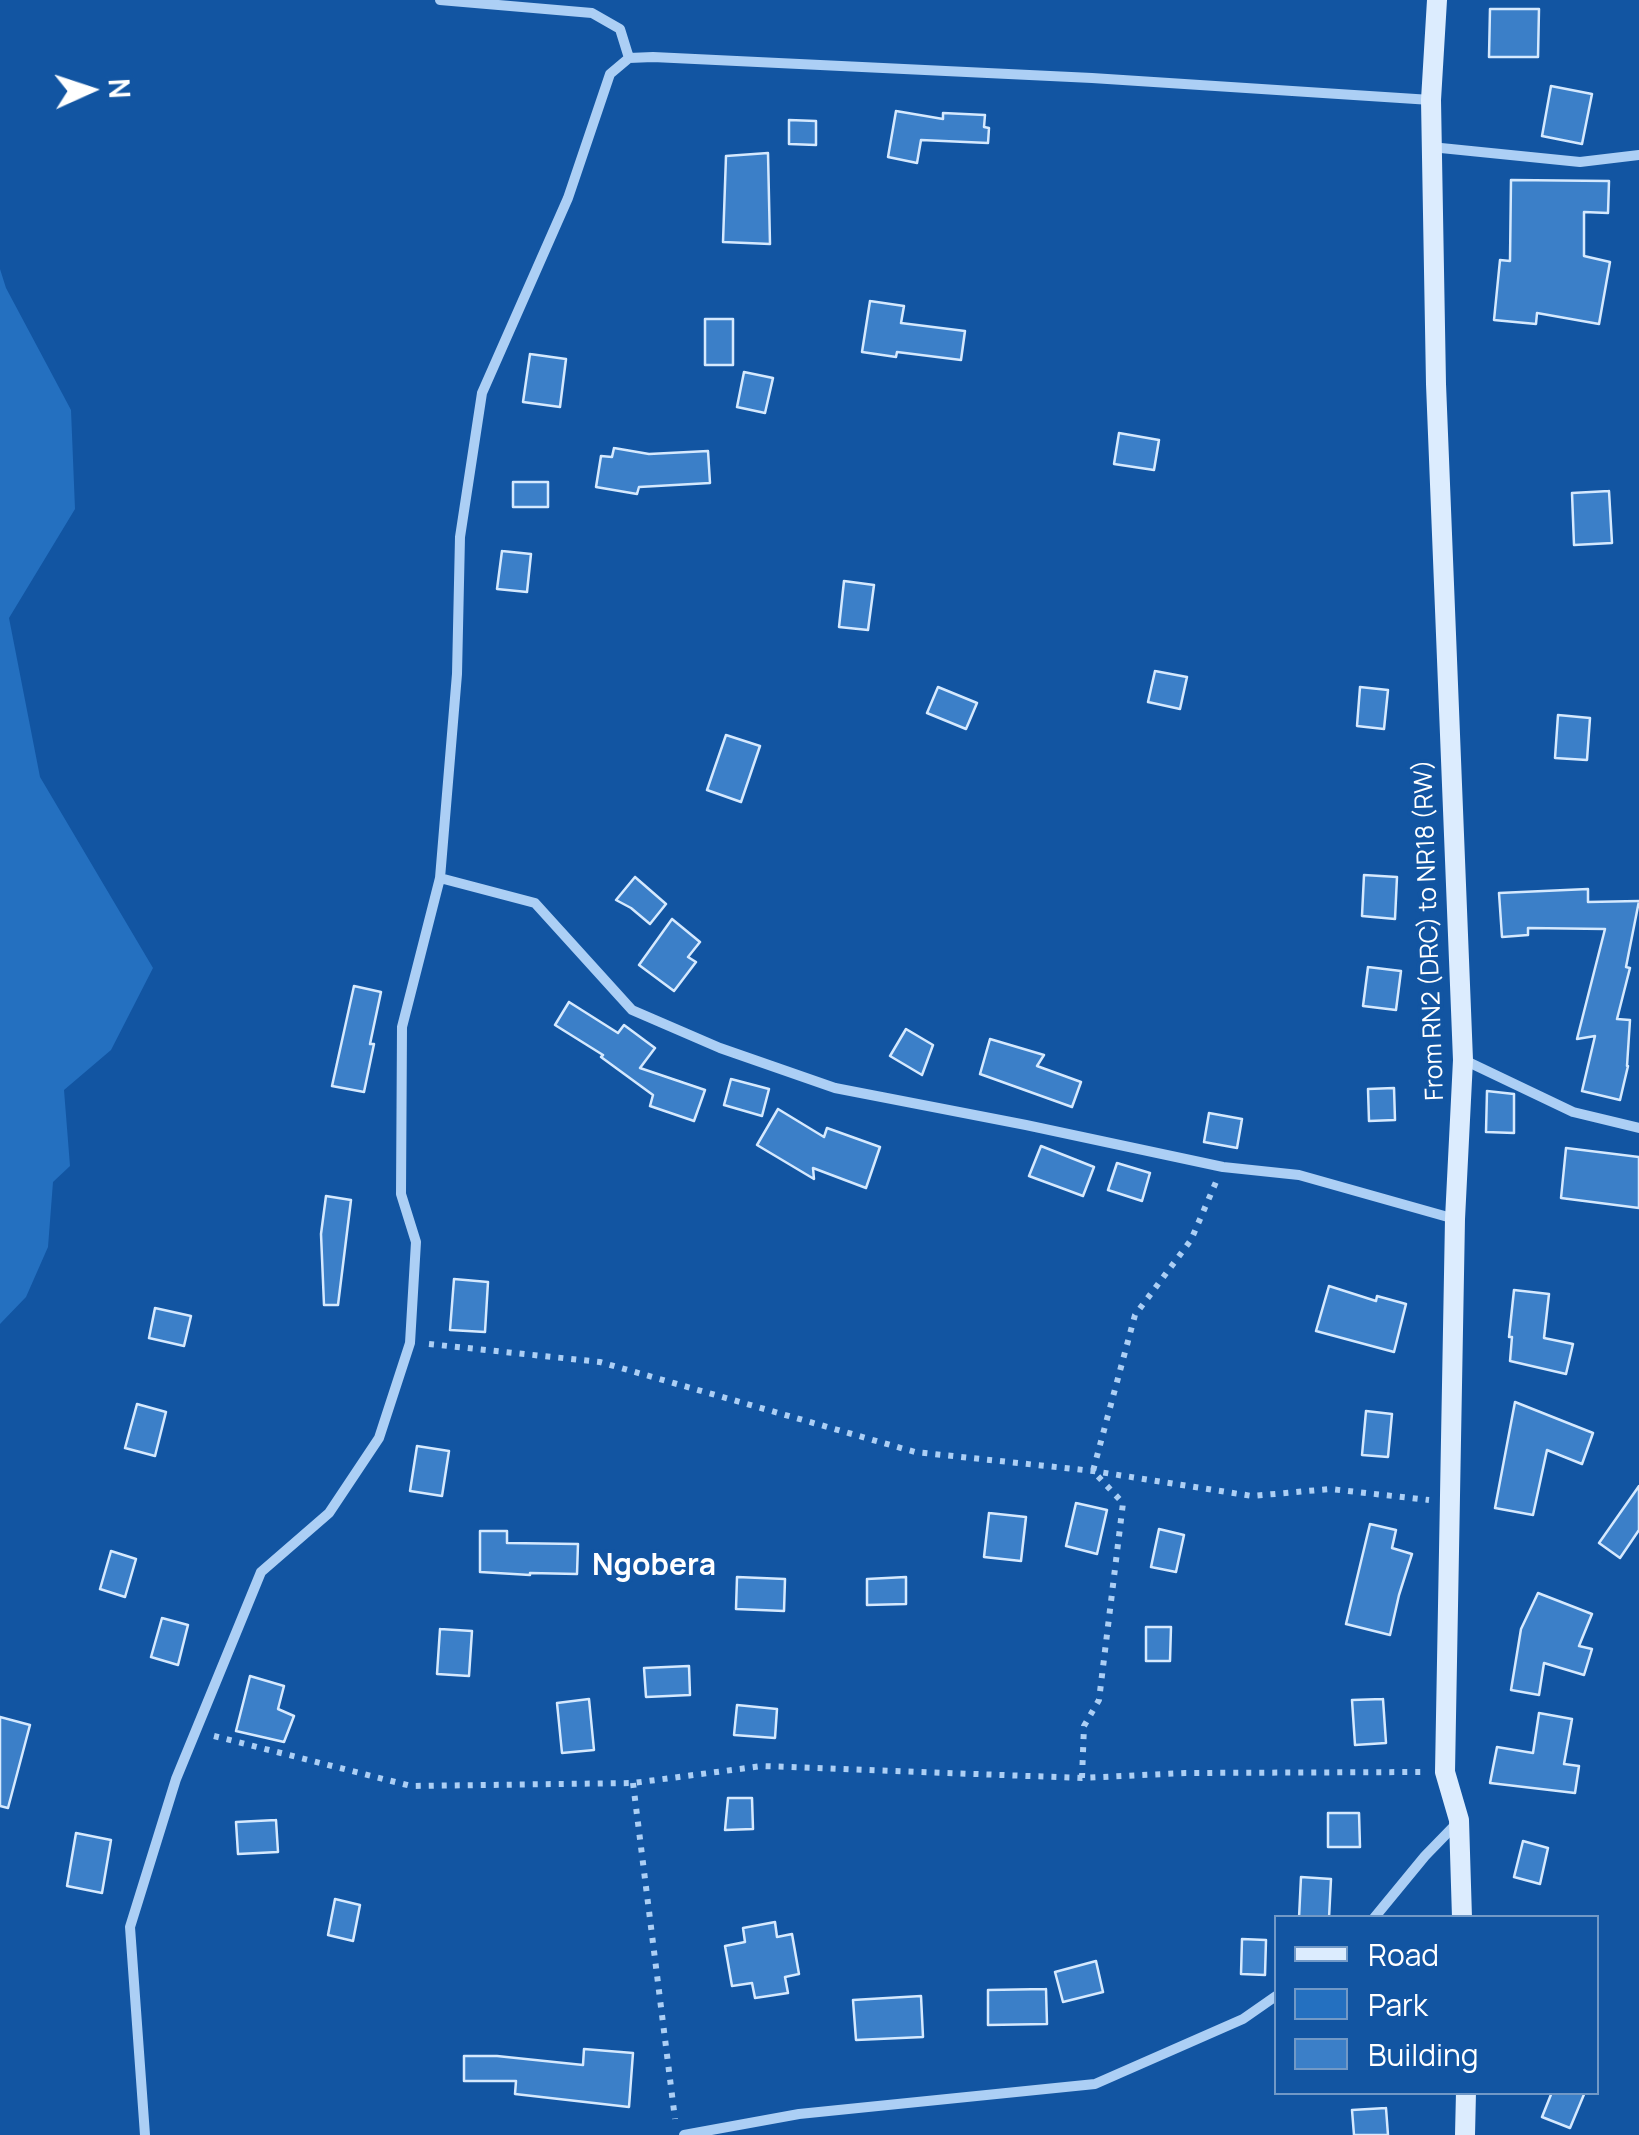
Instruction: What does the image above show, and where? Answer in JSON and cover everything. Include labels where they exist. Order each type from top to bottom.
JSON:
[{"type":"main road","name":"From RN2 (DRC) to NR18 (RW)","points":[[1438,0],[1431,100],[1436,384],[1463,1060],[1455,1219],[1445,1772],[1459,1820],[1462,1915]]},
{"type":"main road","points":[[1465,2135],[1466,2095]]},
{"type":"street","points":[[440,0],[592,14],[620,30],[629,58]]},
{"type":"street","points":[[145,2135],[130,1927],[176,1779],[261,1572],[328,1514],[379,1438],[410,1342],[416,1242],[401,1194],[402,1027],[440,878],[457,674],[460,537],[482,393],[568,198],[610,74],[629,58],[653,57],[1092,78],[1431,100]]},
{"type":"street","points":[[1431,147],[1580,162],[1639,155]]},
{"type":"street","points":[[440,878],[536,902],[632,1010],[720,1048],[835,1088],[1222,1167],[1300,1175],[1455,1219]]},
{"type":"street","points":[[1463,1060],[1574,1112],[1639,1128]]},
{"type":"street","points":[[1376,1915],[1459,1820]]},
{"type":"street","points":[[680,2135],[799,2114],[1094,2084],[1244,2019],[1274,1997]]},
{"type":"path","points":[[1093,1471],[1136,1315],[1191,1240],[1222,1167]]},
{"type":"path","points":[[410,1342],[600,1362],[915,1452],[1093,1471],[1252,1496],[1330,1488],[1450,1502]]},
{"type":"path","points":[[1082,1778],[1084,1726],[1099,1700],[1122,1503],[1093,1471]]},
{"type":"path","points":[[196,1732],[411,1786],[633,1783],[762,1766],[1082,1778],[1185,1773],[1445,1772]]},
{"type":"path","points":[[633,1783],[680,2135]]},
{"type":"green space","points":[[0,269],[6,288],[71,410],[75,509],[9,618],[40,777],[153,968],[111,1050],[64,1090],[70,1166],[53,1182],[48,1247],[26,1297],[0,1324]]},
{"type":"building","points":[[1490,9],[1539,9],[1538,57],[1489,57]]},
{"type":"building","points":[[1551,86],[1592,94],[1582,144],[1542,136]]},
{"type":"building","points":[[896,111],[943,119],[943,113],[985,115],[988,143],[921,140],[917,163],[888,157]]},
{"type":"building","points":[[789,120],[816,121],[816,145],[789,144]]},
{"type":"building","points":[[768,153],[770,244],[723,242],[726,156]]},
{"type":"building","points":[[1511,180],[1609,181],[1608,213],[1584,212],[1584,256],[1610,262],[1599,324],[1537,313],[1536,324],[1494,320],[1500,260],[1510,261]]},
{"type":"building","points":[[870,301],[904,306],[901,323],[965,331],[961,360],[862,352]]},
{"type":"building","points":[[705,319],[733,319],[733,365],[705,365]]},
{"type":"building","points":[[530,354],[566,359],[560,407],[523,402]]},
{"type":"building","points":[[744,372],[773,378],[765,413],[737,407]]},
{"type":"building","points":[[1119,433],[1159,440],[1154,470],[1114,464]]},
{"type":"building","points":[[614,448],[649,454],[708,451],[710,483],[639,487],[637,494],[596,487],[601,456],[612,457]]},
{"type":"building","points":[[513,482],[548,482],[548,507],[513,507]]},
{"type":"building","points":[[1609,491],[1612,543],[1574,545],[1572,493]]},
{"type":"building","points":[[502,551],[531,554],[527,592],[497,589]]},
{"type":"building","points":[[844,581],[874,585],[868,630],[839,627]]},
{"type":"building","points":[[1155,671],[1187,677],[1180,709],[1148,702]]},
{"type":"building","points":[[938,687],[977,703],[966,729],[927,713]]},
{"type":"building","points":[[1360,687],[1388,690],[1384,729],[1357,726]]},
{"type":"building","points":[[1558,715],[1590,718],[1587,760],[1555,758]]},
{"type":"building","points":[[726,735],[760,746],[741,802],[707,790]]},
{"type":"building","points":[[1364,875],[1397,877],[1395,919],[1362,916]]},
{"type":"building","points":[[635,877],[666,904],[650,924],[616,900]]},
{"type":"building","points":[[1588,889],[1588,902],[1639,901],[1626,967],[1630,968],[1617,1019],[1630,1020],[1628,1066],[1620,1100],[1582,1091],[1595,1036],[1577,1039],[1605,929],[1528,928],[1528,935],[1502,937],[1499,893]]},
{"type":"building","points":[[672,919],[700,942],[688,957],[696,962],[674,991],[639,965]]},
{"type":"building","points":[[1368,967],[1401,971],[1396,1010],[1363,1006]]},
{"type":"building","points":[[354,986],[381,992],[364,1092],[332,1086]]},
{"type":"building","points":[[569,1002],[618,1033],[624,1025],[655,1048],[640,1068],[705,1090],[694,1121],[650,1106],[653,1095],[603,1055],[555,1025]]},
{"type":"building","points":[[906,1029],[933,1045],[922,1075],[890,1056]]},
{"type":"building","points":[[990,1039],[1044,1055],[1037,1066],[1081,1082],[1072,1107],[980,1074]]},
{"type":"building","points":[[731,1079],[769,1089],[762,1116],[724,1105]]},
{"type":"building","points":[[1394,1088],[1395,1120],[1369,1121],[1368,1089]]},
{"type":"building","points":[[1487,1091],[1514,1094],[1514,1133],[1486,1132]]},
{"type":"building","points":[[778,1109],[824,1137],[827,1128],[880,1147],[866,1188],[813,1168],[814,1179],[757,1145]]},
{"type":"building","points":[[1209,1113],[1242,1119],[1237,1148],[1204,1142]]},
{"type":"building","points":[[1041,1146],[1094,1167],[1083,1196],[1029,1176]]},
{"type":"building","points":[[1566,1148],[1639,1157],[1639,1208],[1561,1198]]},
{"type":"building","points":[[1117,1163],[1150,1173],[1142,1201],[1108,1190]]},
{"type":"building","points":[[326,1196],[351,1200],[338,1305],[324,1305],[321,1234]]},
{"type":"building","points":[[454,1279],[488,1282],[485,1332],[450,1330]]},
{"type":"building","points":[[1329,1286],[1376,1301],[1377,1296],[1406,1304],[1394,1352],[1316,1331]]},
{"type":"building","points":[[1514,1290],[1549,1294],[1544,1338],[1573,1344],[1566,1374],[1510,1361]]},
{"type":"building","points":[[155,1308],[191,1316],[184,1346],[149,1338]]},
{"type":"building","points":[[1515,1402],[1593,1433],[1582,1464],[1547,1450],[1533,1515],[1495,1508]]},
{"type":"building","points":[[137,1404],[166,1412],[155,1456],[125,1448]]},
{"type":"building","points":[[1366,1411],[1392,1414],[1388,1457],[1362,1455]]},
{"type":"building","points":[[417,1446],[449,1451],[442,1496],[410,1491]]},
{"type":"building","points":[[1639,1486],[1639,1530],[1620,1558],[1599,1543]]},
{"type":"building","points":[[1076,1503],[1107,1510],[1097,1554],[1066,1546]]},
{"type":"building","points":[[989,1513],[1026,1517],[1021,1561],[984,1557]]},
{"type":"building","points":[[1370,1524],[1396,1530],[1392,1548],[1412,1554],[1390,1635],[1346,1624]]},
{"type":"building","points":[[1159,1529],[1184,1535],[1176,1572],[1151,1567]]},
{"type":"building","points":[[480,1531],[507,1531],[507,1543],[578,1544],[577,1574],[480,1572]]},
{"type":"building","points":[[111,1551],[136,1559],[125,1597],[100,1589]]},
{"type":"building","points":[[737,1577],[785,1579],[784,1611],[736,1609]]},
{"type":"building","points":[[906,1577],[906,1604],[867,1605],[867,1579]]},
{"type":"building","points":[[1538,1593],[1592,1614],[1579,1646],[1592,1649],[1584,1675],[1544,1663],[1539,1695],[1511,1690],[1521,1629]]},
{"type":"building","points":[[162,1618],[188,1625],[178,1665],[151,1657]]},
{"type":"building","points":[[1146,1627],[1171,1627],[1170,1661],[1146,1661]]},
{"type":"building","points":[[440,1629],[472,1631],[469,1676],[437,1674]]},
{"type":"building","points":[[689,1666],[690,1695],[646,1697],[644,1668]]},
{"type":"building","points":[[250,1676],[284,1686],[278,1709],[294,1716],[284,1742],[236,1731]]},
{"type":"building","points":[[589,1699],[594,1750],[562,1753],[557,1703]]},
{"type":"building","points":[[1383,1699],[1386,1743],[1355,1745],[1352,1700]]},
{"type":"building","points":[[737,1705],[777,1709],[775,1738],[734,1735]]},
{"type":"building","points":[[1539,1713],[1572,1719],[1564,1764],[1579,1766],[1575,1793],[1490,1783],[1497,1747],[1533,1753]]},
{"type":"building","points":[[0,1717],[30,1725],[8,1808],[0,1806]]},
{"type":"building","points":[[728,1798],[752,1798],[753,1829],[725,1830]]},
{"type":"building","points":[[1328,1813],[1359,1813],[1360,1847],[1328,1847]]},
{"type":"building","points":[[276,1820],[278,1852],[238,1854],[236,1822]]},
{"type":"building","points":[[76,1833],[111,1840],[102,1893],[67,1886]]},
{"type":"building","points":[[1523,1841],[1548,1848],[1540,1884],[1514,1877]]},
{"type":"building","points":[[1301,1877],[1331,1879],[1329,1915],[1299,1915]]},
{"type":"building","points":[[335,1899],[360,1905],[353,1941],[328,1935]]},
{"type":"building","points":[[775,1922],[777,1937],[792,1934],[799,1974],[785,1977],[788,1993],[755,1998],[752,1983],[732,1986],[725,1946],[745,1942],[743,1928]]},
{"type":"building","points":[[1242,1939],[1266,1940],[1265,1975],[1241,1974]]},
{"type":"building","points":[[1096,1961],[1103,1992],[1063,2002],[1055,1972]]},
{"type":"building","points":[[1046,1989],[1047,2024],[988,2025],[988,1990]]},
{"type":"building","points":[[921,1996],[923,2037],[856,2040],[853,2000]]},
{"type":"building","points":[[584,2049],[633,2053],[629,2107],[515,2094],[516,2081],[464,2081],[464,2056],[583,2065]]},
{"type":"building","points":[[1551,2095],[1584,2095],[1570,2128],[1542,2117]]},
{"type":"building","points":[[1386,2108],[1388,2135],[1354,2135],[1352,2110]]},
{"type":"district","name":"Ngobera","points":[[654,1567]]}]
